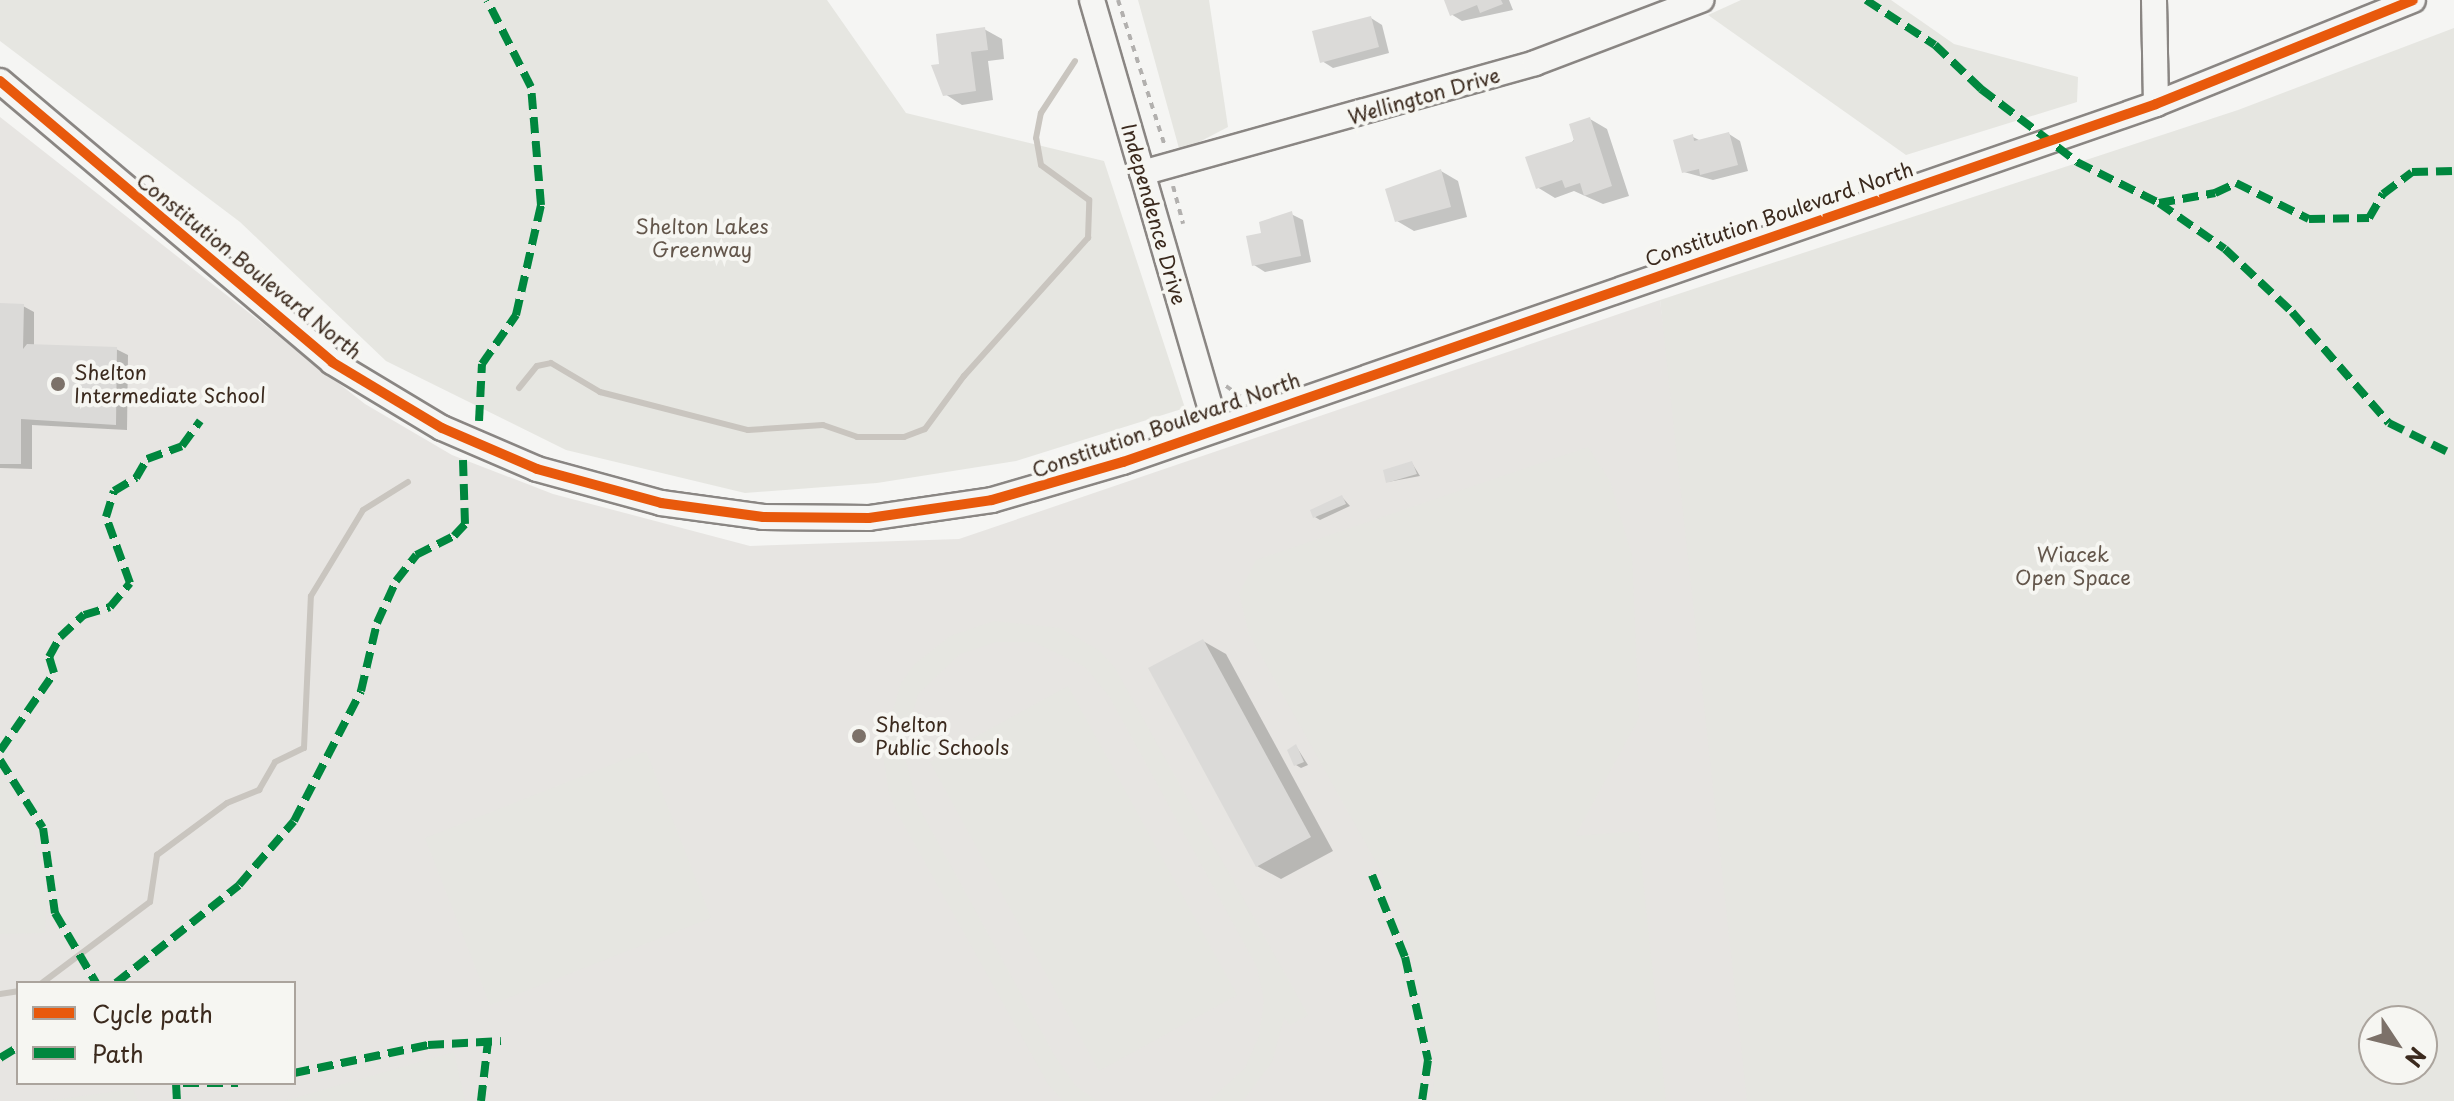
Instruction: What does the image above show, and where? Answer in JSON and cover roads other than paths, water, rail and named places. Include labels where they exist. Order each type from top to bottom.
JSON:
[{"type":"street","name":"Independence Drive","points":[[1092,0],[1216,428]]},
{"type":"street","name":"Wellington Drive","points":[[1142,173],[1535,63],[1701,0]]},
{"type":"street","points":[[2154,0],[2156,104]]},
{"type":"street","name":"Constitution Boulevard North","points":[[0,81],[332,362],[442,428],[581,484],[710,511],[869,518],[1023,493],[1253,416],[2156,104],[2413,0]]},
{"type":"waterway","points":[[519,388],[537,366],[551,363],[600,392],[748,430],[823,425],[857,437],[904,437],[925,429],[964,376],[1088,238],[1089,200],[1041,165],[1036,138],[1041,113],[1075,61]]},
{"type":"waterway","points":[[45,981],[150,902],[157,855],[227,803],[259,790],[275,762],[304,748],[311,596],[363,510],[408,482]]},
{"type":"waterway","points":[[0,994],[16,991]]},
{"type":"place","name":"Shelton Intermediate School","points":[[58,384]]},
{"type":"place","name":"Shelton Public Schools","points":[[859,736]]},
{"type":"park label","name":"Shelton Lakes Greenway","points":[[702,238]]},
{"type":"park label","name":"Wiacek Open Space","points":[[2073,566]]}]
